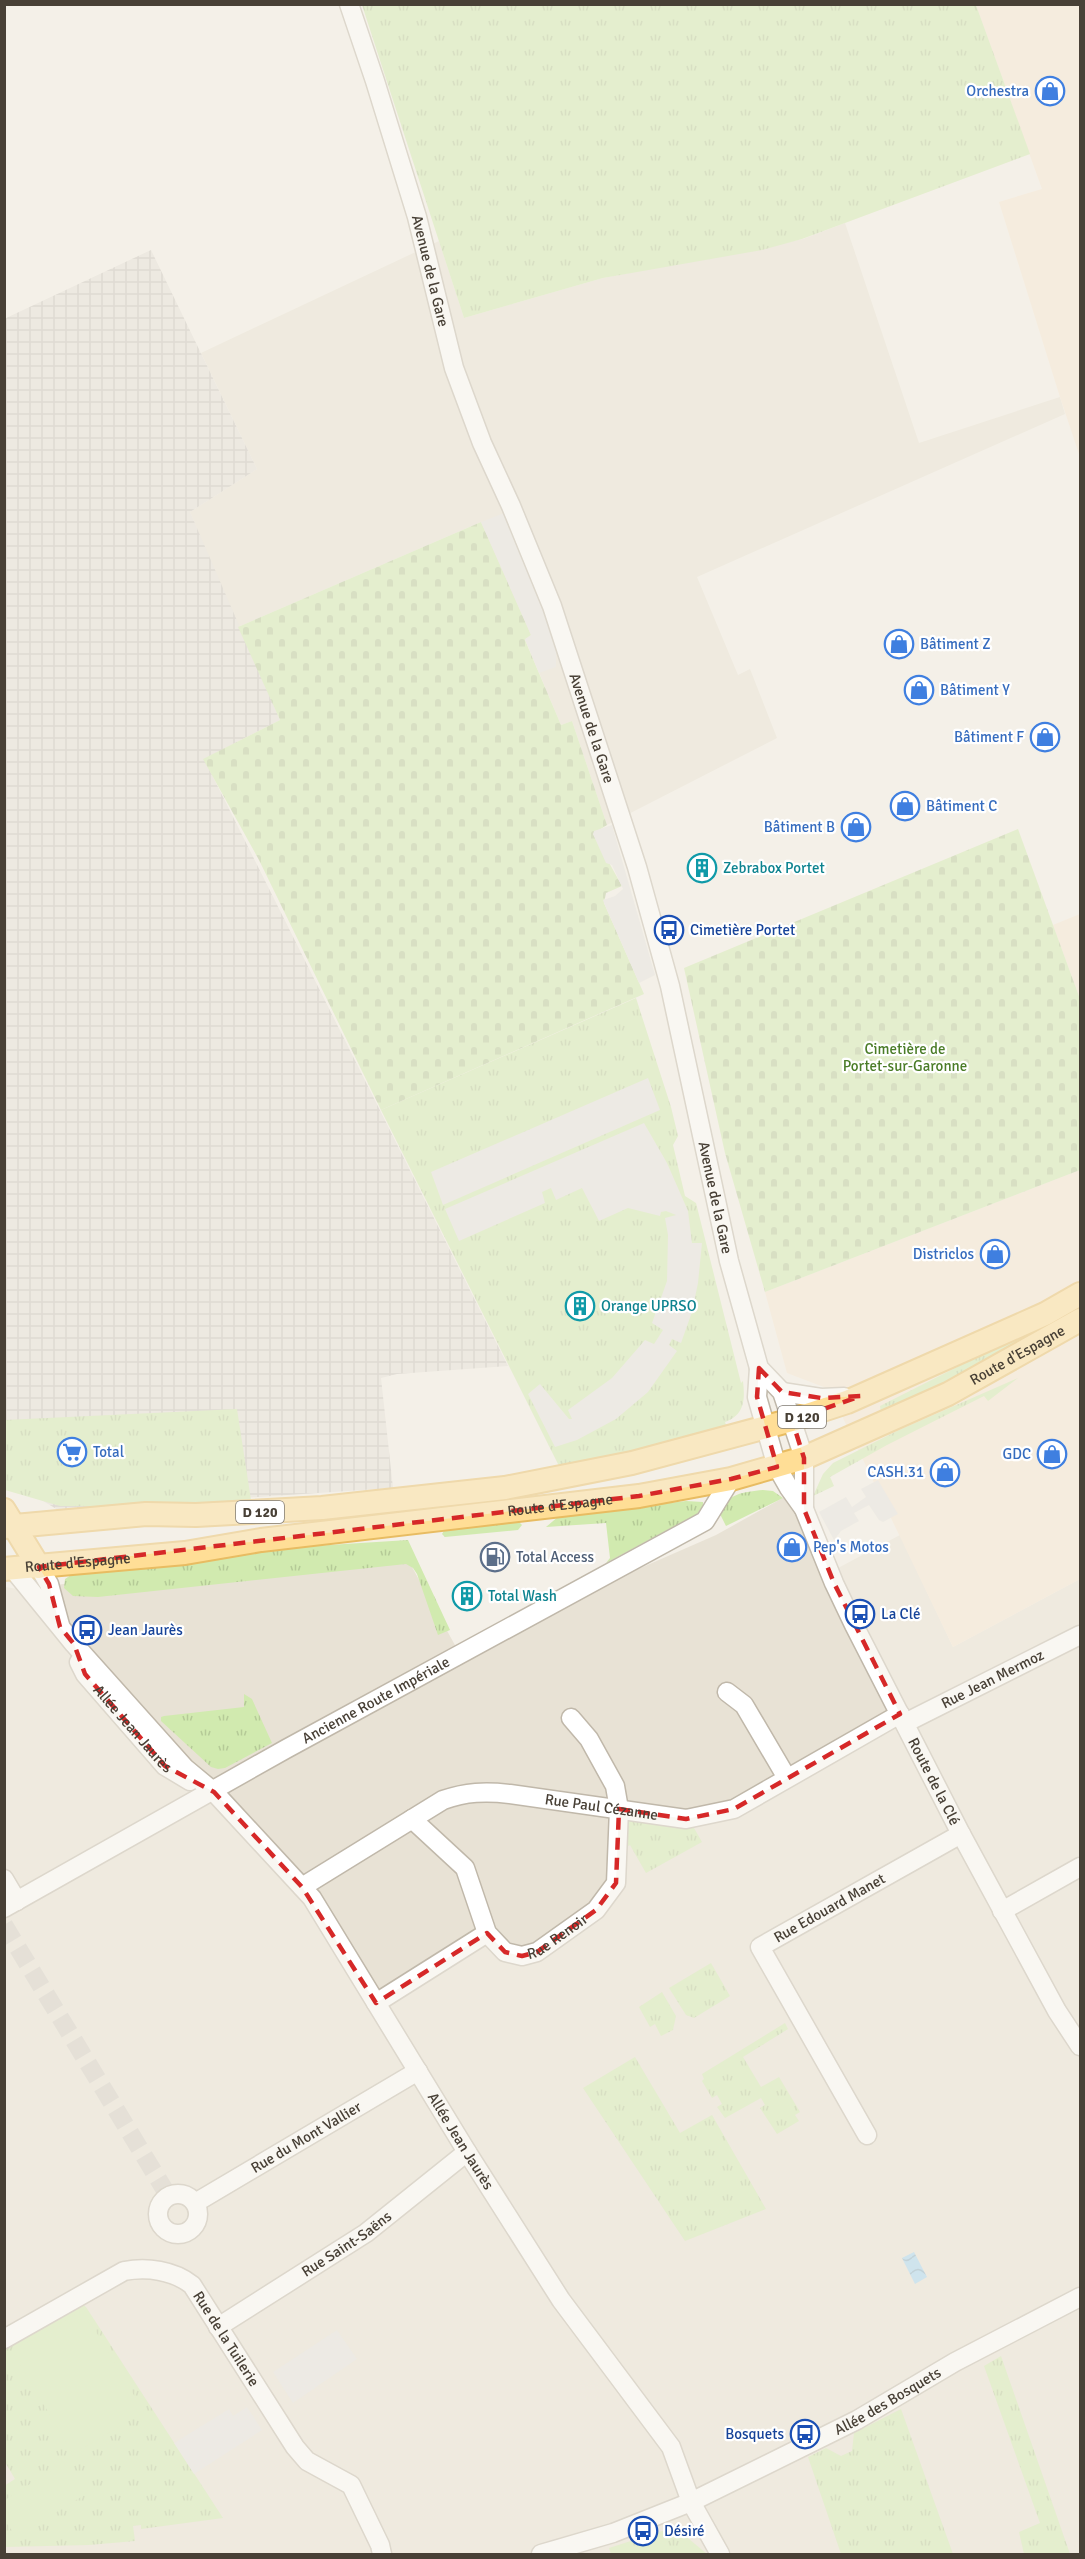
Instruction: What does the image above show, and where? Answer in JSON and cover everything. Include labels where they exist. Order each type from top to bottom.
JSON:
[{"type":"main road","name":"Route d'Espagne","points":[[8,1521],[322,1508],[505,1488],[632,1463],[792,1420],[861,1396],[1045,1314],[1080,1294]]},
{"type":"main road","name":"Route d'Espagne","points":[[7,1565],[39,1567],[185,1553],[261,1540],[639,1496],[731,1479],[804,1458],[948,1394],[1080,1320]]},
{"type":"main road","points":[[8,1521],[39,1567]]},
{"type":"street","name":"Avenue de la Gare","points":[[349,4],[417,217],[454,368],[482,443],[552,606],[637,867],[670,986],[729,1261],[759,1368],[782,1392],[804,1458]]},
{"type":"street","points":[[759,1368],[757,1397],[765,1427],[771,1468]]},
{"type":"street","name":"Route d'Espagne","points":[[782,1392],[821,1398],[861,1396]]},
{"type":"street","name":"Route de la Clé","points":[[804,1458],[806,1483],[804,1509]]},
{"type":"street","name":"Route de la Clé","points":[[771,1468],[804,1509],[834,1583],[961,1834],[1057,2011],[1080,2046]]},
{"type":"street","name":"Ancienne Route Impériale","points":[[11,1904],[214,1792],[286,1749],[705,1521],[731,1479]]},
{"type":"street","name":"Allée Jean Jaurès","points":[[7,1565],[185,1768],[214,1792],[302,1887],[325,1919],[466,2152],[561,2300],[671,2447],[692,2502],[720,2554]]},
{"type":"street","name":"Allée Jean Jaurès","points":[[39,1567],[49,1584],[60,1627]]},
{"type":"street","name":"Rue Jean Mermoz","points":[[903,1719],[1080,1635]]},
{"type":"street","points":[[727,1692],[744,1705],[787,1778]]},
{"type":"street","name":"Rue Renoir","points":[[412,1819],[465,1868],[487,1933],[505,1953],[522,1956],[537,1952],[596,1910],[616,1883],[619,1809],[615,1786],[590,1739],[571,1718]]},
{"type":"street","name":"Rue Paul Cézanne","points":[[302,1887],[443,1800],[462,1794],[484,1791],[686,1819],[734,1809],[787,1778],[903,1719]]},
{"type":"street","name":"Rue Edouard Manet","points":[[867,2135],[760,1947],[961,1834]]},
{"type":"street","points":[[1002,1911],[1080,1868]]},
{"type":"street","points":[[4,1879],[11,1904]]},
{"type":"street","points":[[376,2003],[487,1933]]},
{"type":"street","name":"Rue du Mont Vallier","points":[[195,2203],[418,2071]]},
{"type":"street","name":"Rue Saint-Saëns","points":[[218,2327],[366,2233],[466,2152]]},
{"type":"street","name":"Rue de la Tuilerie","points":[[4,2339],[115,2275],[134,2269],[167,2272],[182,2277],[192,2284],[295,2447],[308,2461],[351,2485],[380,2545],[382,2554]]},
{"type":"street","name":"Allée des Bosquets","points":[[542,2554],[613,2533],[692,2502],[857,2420],[956,2362],[1080,2297]]},
{"type":"highlighted area","points":[[759,1368],[782,1392],[821,1398],[861,1396],[792,1420],[804,1458],[804,1509],[834,1583],[900,1714],[734,1809],[686,1819],[619,1809],[616,1883],[596,1910],[537,1952],[522,1956],[505,1952],[487,1933],[376,2003],[302,1887],[214,1792],[165,1766],[85,1674],[74,1644],[60,1627],[49,1584],[39,1567],[639,1496],[731,1479],[777,1467],[757,1397]]},
{"type":"shaded area","points":[[976,5],[1080,5],[1080,457],[999,202],[1042,189]]},
{"type":"shaded area","points":[[845,223],[919,443],[1060,397],[1065,414],[697,577],[738,675],[750,669],[777,738],[607,825],[572,721],[561,725],[525,639],[481,522],[238,627],[190,512],[257,469],[201,353],[439,241],[464,318],[603,278],[803,239]]},
{"type":"shaded area","points":[[151,250],[257,469],[190,512],[280,720],[204,759],[508,1366],[397,1374],[381,1378],[393,1488],[58,1510],[5,1478],[4,319]]},
{"type":"shaded area","points":[[504,513],[556,633],[556,667],[539,673],[525,639],[531,635],[481,522]]},
{"type":"shaded area","points":[[612,825],[655,975],[639,983],[603,900],[615,896],[623,889],[612,865],[606,863],[593,834],[594,831]]},
{"type":"shaded area","points":[[1080,914],[1080,999],[1053,925]]},
{"type":"shaded area","points":[[648,1078],[660,1110],[443,1205],[431,1172]]},
{"type":"shaded area","points":[[644,1123],[667,1163],[688,1211],[692,1243],[702,1243],[692,1312],[681,1343],[672,1339],[669,1345],[677,1351],[648,1392],[616,1419],[577,1440],[555,1447],[528,1394],[540,1384],[569,1419],[572,1419],[568,1410],[612,1378],[645,1340],[654,1344],[663,1330],[652,1323],[667,1281],[668,1235],[665,1218],[676,1215],[666,1211],[661,1212],[660,1216],[628,1208],[599,1221],[582,1188],[556,1200],[551,1188],[542,1192],[545,1203],[459,1241],[445,1209]]},
{"type":"shaded area","points":[[1080,1170],[1080,1579],[953,1647],[829,1389],[787,1373],[765,1292]]},
{"type":"shaded area","points":[[878,1480],[898,1514],[883,1522],[879,1520],[869,1505],[854,1513],[859,1521],[841,1531],[834,1540],[819,1512],[846,1497],[852,1507],[866,1497],[861,1489]]},
{"type":"shaded area","points":[[788,1495],[825,1575],[900,1535],[953,1647],[1080,1579],[1080,2554],[5,2554],[5,1587],[18,1589],[401,1547],[456,1647],[530,1627],[620,1577],[716,1535]]},
{"type":"shaded area","points":[[337,2330],[357,2359],[293,2403],[273,2372]]},
{"type":"shaded area","points":[[247,2407],[262,2430],[194,2474],[174,2443],[229,2409],[233,2416]]},
{"type":"green space","points":[[362,5],[976,5],[1030,154],[802,239],[762,250],[603,278],[464,318]]},
{"type":"green space","points":[[481,522],[531,635],[525,640],[561,725],[572,721],[607,825],[593,834],[622,886],[606,893],[604,903],[644,994],[381,1110],[259,860],[203,759],[280,720],[238,627]]},
{"type":"green space","name":"Cimetière de Portet-sur-Garonne","points":[[1018,829],[1080,999],[1080,1170],[765,1292],[725,1153],[684,968]]},
{"type":"green space","points":[[636,998],[671,1107],[678,1136],[673,1145],[685,1196],[696,1203],[741,1383],[743,1381],[744,1394],[740,1411],[725,1422],[728,1431],[562,1472],[381,1110]]},
{"type":"green space","points":[[1080,1305],[1080,1311],[963,1376],[881,1413],[880,1406]]},
{"type":"green space","points":[[1018,1378],[988,1401],[984,1396],[830,1477],[834,1486],[813,1496],[823,1474],[833,1463],[899,1430]]},
{"type":"green space","points":[[237,1409],[251,1500],[188,1507],[60,1506],[5,1490],[5,1420]]},
{"type":"green space","points":[[773,1491],[783,1498],[726,1526],[720,1514],[731,1498],[743,1493]]},
{"type":"green space","points":[[686,1501],[703,1502],[703,1506],[697,1514],[606,1563],[610,1558],[606,1523],[546,1527],[559,1516]]},
{"type":"green space","points":[[517,1520],[522,1525],[518,1530],[445,1537],[442,1534],[445,1529]]},
{"type":"green space","points":[[408,1540],[450,1630],[438,1635],[417,1574],[406,1564],[98,1597],[73,1596],[64,1588],[65,1579],[74,1573],[248,1550]]},
{"type":"green space","points":[[244,1694],[252,1699],[272,1743],[225,1768],[211,1767],[161,1721],[161,1717],[164,1716],[244,1707]]},
{"type":"green space","points":[[628,1821],[694,1828],[702,1842],[646,1873],[630,1845],[625,1848]]},
{"type":"green space","points":[[711,1963],[730,1996],[694,2018],[686,2015],[669,1988]]},
{"type":"green space","points":[[662,1992],[676,2016],[673,2030],[661,2036],[655,2024],[650,2027],[639,2007]]},
{"type":"green space","points":[[785,2023],[788,2029],[743,2057],[761,2087],[779,2077],[800,2112],[795,2115],[799,2121],[777,2134],[760,2108],[765,2105],[761,2098],[725,2118],[717,2107],[722,2104],[717,2095],[712,2098],[702,2081],[704,2079],[702,2074]]},
{"type":"green space","points":[[635,2057],[680,2133],[712,2115],[766,2209],[685,2241],[583,2088]]},
{"type":"green space","points":[[80,2302],[86,2307],[223,2518],[141,2529],[141,2525],[133,2526],[135,2541],[89,2545],[5,2547],[4,2486],[15,2479],[5,2462],[5,2345]]},
{"type":"green space","points":[[83,2310],[144,2412],[73,2454],[12,2351]]},
{"type":"green space","points":[[1001,2356],[1070,2554],[1024,2554],[1019,2532],[1040,2523],[984,2366]]},
{"type":"green space","points":[[901,2409],[953,2554],[841,2554],[808,2457],[826,2448],[841,2456],[852,2451],[854,2433]]},
{"type":"green space","points":[[66,2461],[86,2494],[16,2537],[5,2520],[5,2500]]},
{"type":"green space","points":[[662,2531],[683,2534],[707,2554],[611,2554],[609,2548]]},
{"type":"water","points":[[914,2252],[927,2277],[915,2284],[902,2258]]},
{"type":"tunnel","points":[[4,1925],[169,2197]]},
{"type":"place","name":"Orchestra","points":[[1050,91]]},
{"type":"place","name":"Bâtiment Z","points":[[899,644]]},
{"type":"place","name":"Bâtiment Y","points":[[919,690]]},
{"type":"place","name":"Bâtiment F","points":[[1045,737]]},
{"type":"place","name":"Bâtiment C","points":[[905,806]]},
{"type":"place","name":"Bâtiment B","points":[[856,827]]},
{"type":"place","name":"Zebrabox Portet","points":[[702,868]]},
{"type":"place","name":"Cimetière Portet","points":[[669,930]]},
{"type":"place","name":"Districlos","points":[[995,1254]]},
{"type":"place","name":"Orange UPRSO","points":[[580,1306]]},
{"type":"place","name":"Total","points":[[72,1452]]},
{"type":"place","name":"GDC","points":[[1052,1454]]},
{"type":"place","name":"CASH.31","points":[[945,1472]]},
{"type":"place","name":"Pep's Motos","points":[[792,1547]]},
{"type":"place","name":"Total Access","points":[[495,1557]]},
{"type":"place","name":"Total Wash","points":[[467,1596]]},
{"type":"place","name":"La Clé","points":[[860,1614]]},
{"type":"place","name":"Jean Jaurès","points":[[87,1630]]},
{"type":"place","name":"Bosquets","points":[[805,2434]]},
{"type":"place","name":"Désiré","points":[[643,2531]]}]
